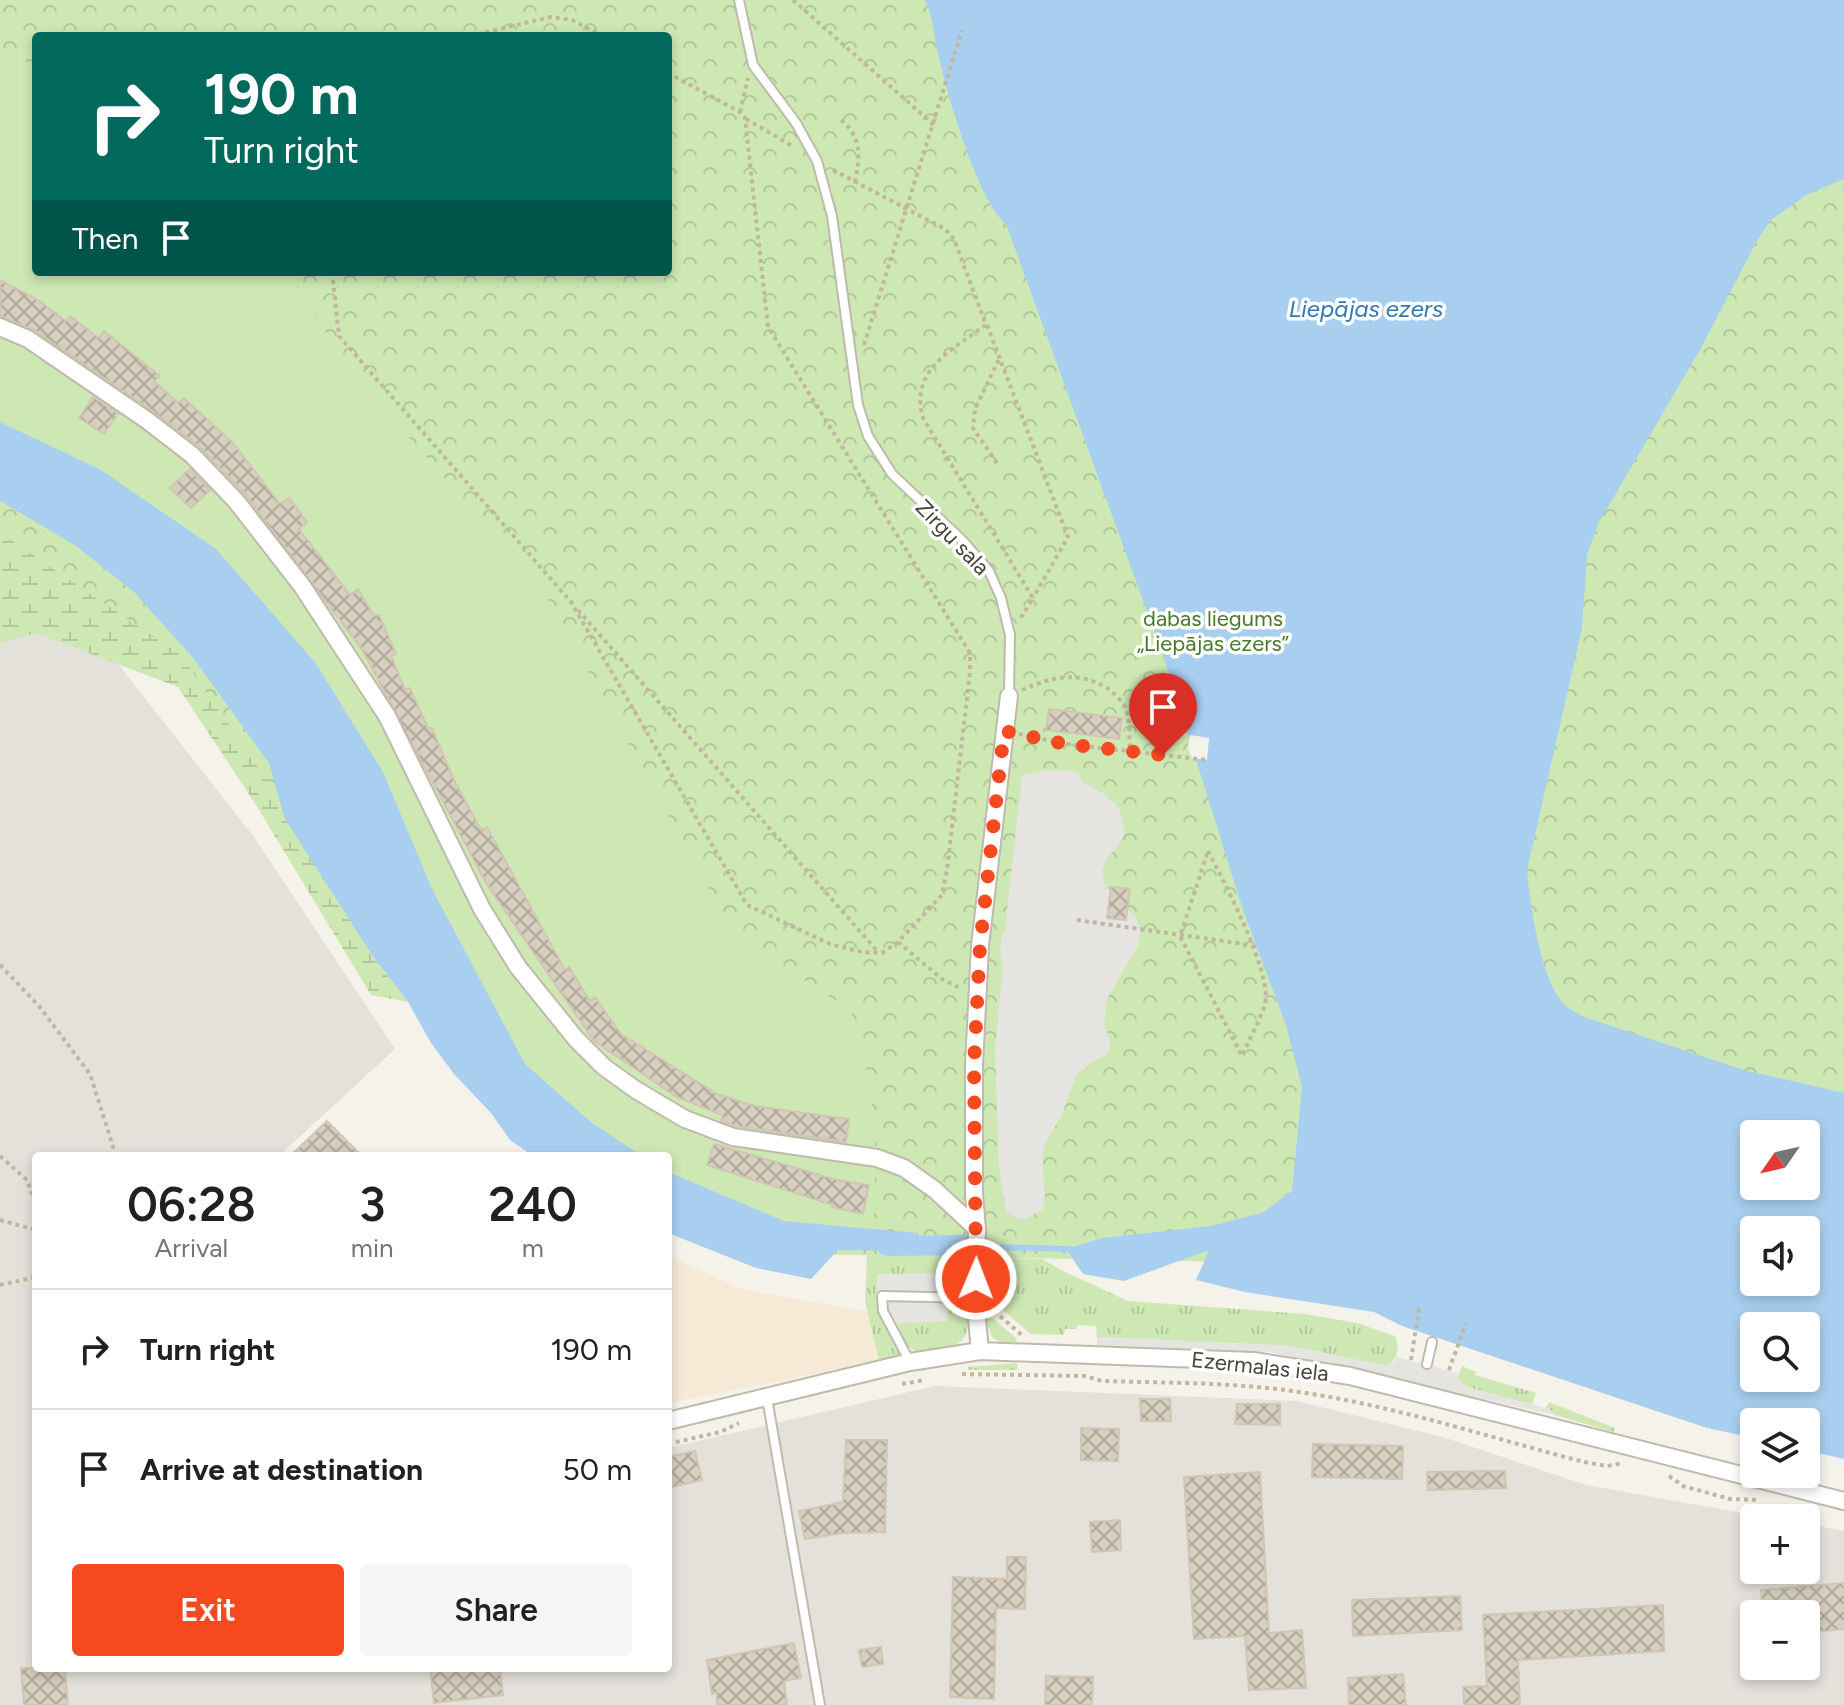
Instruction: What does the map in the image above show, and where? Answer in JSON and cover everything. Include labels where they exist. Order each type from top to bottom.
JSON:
[{"type":"street","points":[[0,327],[28,339],[148,421],[192,455],[236,501],[302,586],[387,716],[482,909],[518,967],[576,1039],[604,1067],[685,1119],[733,1137],[877,1158],[904,1168],[935,1190],[977,1229]]},
{"type":"street","name":"Zirgu sala","points":[[980,1351],[975,1298],[974,1080],[980,946],[1009,696]]},
{"type":"street","name":"Ezermalas iela","points":[[672,1420],[768,1404],[910,1362],[980,1351],[1239,1360],[1350,1376],[1844,1501]]},
{"type":"lane","name":"Zirgu sala","points":[[739,0],[753,65],[796,123],[817,161],[832,216],[858,405],[868,436],[882,462],[902,486],[962,540],[989,571],[1001,598],[1010,635],[1009,696]]},
{"type":"lane","points":[[910,1362],[883,1311],[882,1296],[975,1298]]},
{"type":"lane","points":[[1427,1364],[1432,1342]]},
{"type":"lane","points":[[768,1404],[820,1705]]},
{"type":"path","points":[[793,0],[934,125]]},
{"type":"path","points":[[801,0],[803,8]]},
{"type":"path","points":[[487,32],[551,17],[572,20],[594,32]]},
{"type":"path","points":[[854,374],[962,30]]},
{"type":"path","points":[[740,112],[753,65]]},
{"type":"path","points":[[672,75],[740,112],[817,161],[945,229],[954,239],[1068,537],[1010,635]]},
{"type":"path","points":[[571,602],[747,905],[830,944],[862,952],[879,952],[898,942],[942,895],[955,809],[970,653],[768,327],[745,118]]},
{"type":"path","points":[[841,120],[857,139],[859,149],[855,182]]},
{"type":"path","points":[[332,276],[339,336],[879,952]]},
{"type":"path","points":[[986,325],[930,369],[922,385],[919,403],[923,418],[1033,598]]},
{"type":"path","points":[[997,463],[973,428],[975,409],[1000,357]]},
{"type":"path","points":[[1009,696],[1051,678],[1074,675],[1096,682],[1114,693],[1127,710],[1130,751]]},
{"type":"path","points":[[1004,731],[1065,744],[1207,760]]},
{"type":"path","points":[[1208,851],[1237,907],[1263,977],[1266,1001],[1242,1056],[1180,936],[1208,851]]},
{"type":"path","points":[[1077,920],[1251,945]]},
{"type":"path","points":[[898,942],[942,979],[978,993]]},
{"type":"path","points":[[0,965],[39,1006],[90,1074],[115,1152]]},
{"type":"path","points":[[0,1156],[27,1180],[32,1194]]},
{"type":"path","points":[[0,1220],[32,1229]]},
{"type":"path","points":[[0,1285],[32,1278]]},
{"type":"path","points":[[992,1305],[998,1317],[1023,1336],[1024,1343]]},
{"type":"path","points":[[1411,1360],[1419,1308]]},
{"type":"path","points":[[1449,1370],[1466,1323]]},
{"type":"path","points":[[955,1375],[1085,1376],[1102,1381],[1289,1390],[1348,1401],[1584,1462],[1607,1466],[1633,1465]]},
{"type":"path","points":[[899,1385],[928,1379]]},
{"type":"path","points":[[672,1443],[720,1432],[768,1404]]},
{"type":"path","points":[[1665,1474],[1683,1486],[1730,1499],[1769,1502]]},
{"type":"shaded area","points":[[0,555],[49,576],[254,837],[395,1049],[283,1152],[32,1152],[32,1672],[672,1672],[672,1447],[935,1386],[1297,1401],[1446,1438],[1586,1485],[1740,1513],[1740,1584],[1820,1584],[1820,1527],[1844,1531],[1844,1705],[0,1705]]},
{"type":"shaded area","points":[[1050,770],[1078,772],[1083,782],[1104,794],[1119,808],[1125,829],[1121,841],[1106,860],[1102,871],[1104,884],[1137,920],[1140,933],[1138,946],[1107,999],[1104,1024],[1110,1048],[1105,1056],[1076,1075],[1062,1115],[1045,1144],[1042,1158],[1045,1198],[1042,1210],[1025,1219],[1017,1219],[1007,1211],[1004,1202],[999,1165],[995,1049],[1003,965],[1000,952],[1022,775]]},
{"type":"shaded area","points":[[672,1257],[741,1289],[869,1312],[879,1361],[672,1402]]},
{"type":"shaded area","points":[[947,1273],[947,1321],[885,1324],[877,1306],[877,1274]]},
{"type":"shaded area","points":[[1097,1337],[1291,1346],[1386,1366],[1397,1357],[1459,1373],[1457,1379],[1467,1387],[1550,1409],[1555,1415],[1270,1352],[1097,1345]]},
{"type":"green space","name":"dabas liegums „Liepājas ezers”","points":[[0,0],[1844,0],[1844,1379],[1820,1346],[1820,1312],[1740,1312],[1740,1324],[1345,1264],[802,1254],[672,1192],[672,1152],[593,1152],[389,960],[182,656],[0,533]]},
{"type":"green space","points":[[0,53],[32,64],[32,276],[285,276],[304,294],[337,355],[544,592],[717,903],[745,943],[851,1010],[869,1080],[875,1146],[874,1229],[784,1221],[672,1174],[672,1152],[636,1152],[592,1123],[525,1064],[432,889],[383,772],[101,470],[0,422]]},
{"type":"green space","points":[[0,501],[134,592],[242,724],[372,955],[408,1002],[371,995],[256,805],[178,687],[36,633],[0,643]]},
{"type":"green space","points":[[867,1255],[967,1257],[967,1284],[947,1284],[947,1273],[877,1306],[899,1354],[894,1359],[879,1361],[865,1301]]},
{"type":"green space","points":[[1001,1258],[1042,1259],[1128,1301],[1305,1314],[1357,1323],[1395,1336],[1397,1353],[1386,1366],[1291,1346],[1097,1337],[1096,1326],[1077,1325],[1077,1329],[1065,1329],[1064,1335],[1031,1334],[998,1306],[996,1272]]},
{"type":"green space","points":[[984,1291],[989,1315],[1017,1342],[1002,1343],[992,1337],[985,1317]]},
{"type":"green space","points":[[962,1306],[967,1311],[966,1333],[962,1340],[949,1348],[914,1350],[897,1323],[947,1321],[947,1307]]},
{"type":"green space","points":[[1017,1363],[1017,1370],[968,1370],[968,1367]]},
{"type":"green space","points":[[1462,1366],[1476,1372],[1475,1375],[1536,1393],[1532,1405],[1467,1387],[1457,1379]]},
{"type":"green space","points":[[1549,1402],[1615,1428],[1613,1432],[1555,1415],[1546,1408]]},
{"type":"water","name":"Liepājas ezers","points":[[925,0],[1844,0],[1844,179],[1808,194],[1771,220],[1598,524],[1587,555],[1582,628],[1527,870],[1542,958],[1555,991],[1570,1009],[1584,1017],[1744,1070],[1844,1093],[1844,1459],[1820,1453],[1820,1408],[1740,1408],[1740,1435],[1707,1428],[1402,1326],[1374,1312],[1245,1292],[1196,1280],[1209,1250],[1124,1281],[1083,1274],[1066,1249],[1102,1238],[1210,1226],[1262,1213],[1292,1191],[1302,1087],[1286,1025],[1244,913],[1165,661],[1006,224],[984,193],[964,145],[942,72]]},
{"type":"water","points":[[0,422],[101,470],[216,549],[315,662],[383,772],[432,889],[525,1064],[592,1123],[636,1152],[527,1152],[510,1140],[491,1113],[454,1074],[431,1043],[408,1002],[372,955],[285,819],[269,763],[194,659],[134,592],[76,546],[0,501]]},
{"type":"water","points":[[672,1174],[784,1221],[918,1233],[917,1242],[910,1251],[838,1250],[811,1279],[756,1268],[672,1235]]},
{"type":"pier","points":[[1190,735],[1209,738],[1207,760],[1192,758],[1188,748]]},
{"type":"building","points":[[0,280],[38,300],[66,321],[70,316],[99,338],[104,331],[160,376],[154,381],[178,403],[184,398],[233,443],[280,504],[289,498],[307,522],[299,529],[350,595],[358,589],[374,616],[379,615],[396,654],[391,656],[405,690],[410,688],[428,728],[432,728],[454,780],[481,830],[487,827],[565,970],[569,967],[590,1001],[595,997],[621,1034],[717,1094],[755,1106],[849,1119],[846,1142],[736,1126],[721,1121],[723,1115],[677,1097],[594,1041],[486,883],[363,651],[245,494],[200,447],[154,412],[34,330],[0,316]]},
{"type":"building","points":[[93,397],[118,414],[104,434],[79,418]]},
{"type":"building","points":[[190,469],[210,490],[191,508],[170,488]]},
{"type":"building","points":[[1049,709],[1122,718],[1119,739],[1046,730]]},
{"type":"building","points":[[1111,887],[1130,889],[1126,920],[1107,918]]},
{"type":"building","points":[[327,1121],[358,1152],[294,1152]]},
{"type":"building","points":[[714,1144],[837,1180],[869,1185],[863,1214],[832,1207],[707,1165]]},
{"type":"building","points":[[1140,1399],[1170,1399],[1171,1421],[1141,1421]]},
{"type":"building","points":[[1237,1404],[1280,1404],[1280,1425],[1235,1424]]},
{"type":"building","points":[[1081,1428],[1119,1429],[1118,1461],[1081,1460]]},
{"type":"building","points":[[846,1440],[887,1440],[885,1532],[842,1533],[805,1539],[799,1511],[843,1502]]},
{"type":"building","points":[[1313,1444],[1403,1446],[1402,1479],[1312,1477]]},
{"type":"building","points":[[695,1451],[702,1480],[672,1487],[672,1456]]},
{"type":"building","points":[[1505,1471],[1506,1488],[1428,1490],[1427,1472]]},
{"type":"building","points":[[1260,1472],[1269,1633],[1302,1630],[1306,1688],[1249,1690],[1245,1636],[1194,1639],[1184,1477]]},
{"type":"building","points":[[1120,1520],[1121,1550],[1092,1552],[1090,1522]]},
{"type":"building","points":[[1007,1557],[1026,1557],[1025,1609],[996,1608],[994,1699],[950,1697],[953,1577],[1007,1579]]},
{"type":"building","points":[[1844,1583],[1844,1629],[1820,1632],[1820,1600],[1762,1600],[1761,1590]]},
{"type":"building","points":[[1460,1596],[1462,1630],[1353,1636],[1352,1600]]},
{"type":"building","points":[[1663,1605],[1664,1651],[1518,1660],[1520,1705],[1464,1705],[1463,1687],[1487,1686],[1483,1615]]},
{"type":"building","points":[[794,1643],[801,1678],[784,1681],[787,1705],[717,1705],[717,1693],[712,1694],[707,1660]]},
{"type":"building","points":[[881,1647],[883,1664],[862,1667],[859,1650]]},
{"type":"building","points":[[21,1668],[32,1668],[32,1672],[65,1672],[68,1705],[24,1705]]},
{"type":"building","points":[[430,1672],[500,1672],[503,1695],[434,1703]]},
{"type":"building","points":[[1403,1674],[1406,1705],[1349,1705],[1348,1678]]},
{"type":"building","points":[[1046,1676],[1093,1677],[1092,1705],[1045,1705]]},
{"type":"waterway","points":[[887,1246],[963,1245]]},
{"type":"waterway","points":[[993,1247],[1071,1249]]},
{"type":"route","points":[[976,1279],[974,1065],[980,946],[1004,731],[1065,744],[1163,755]]}]
